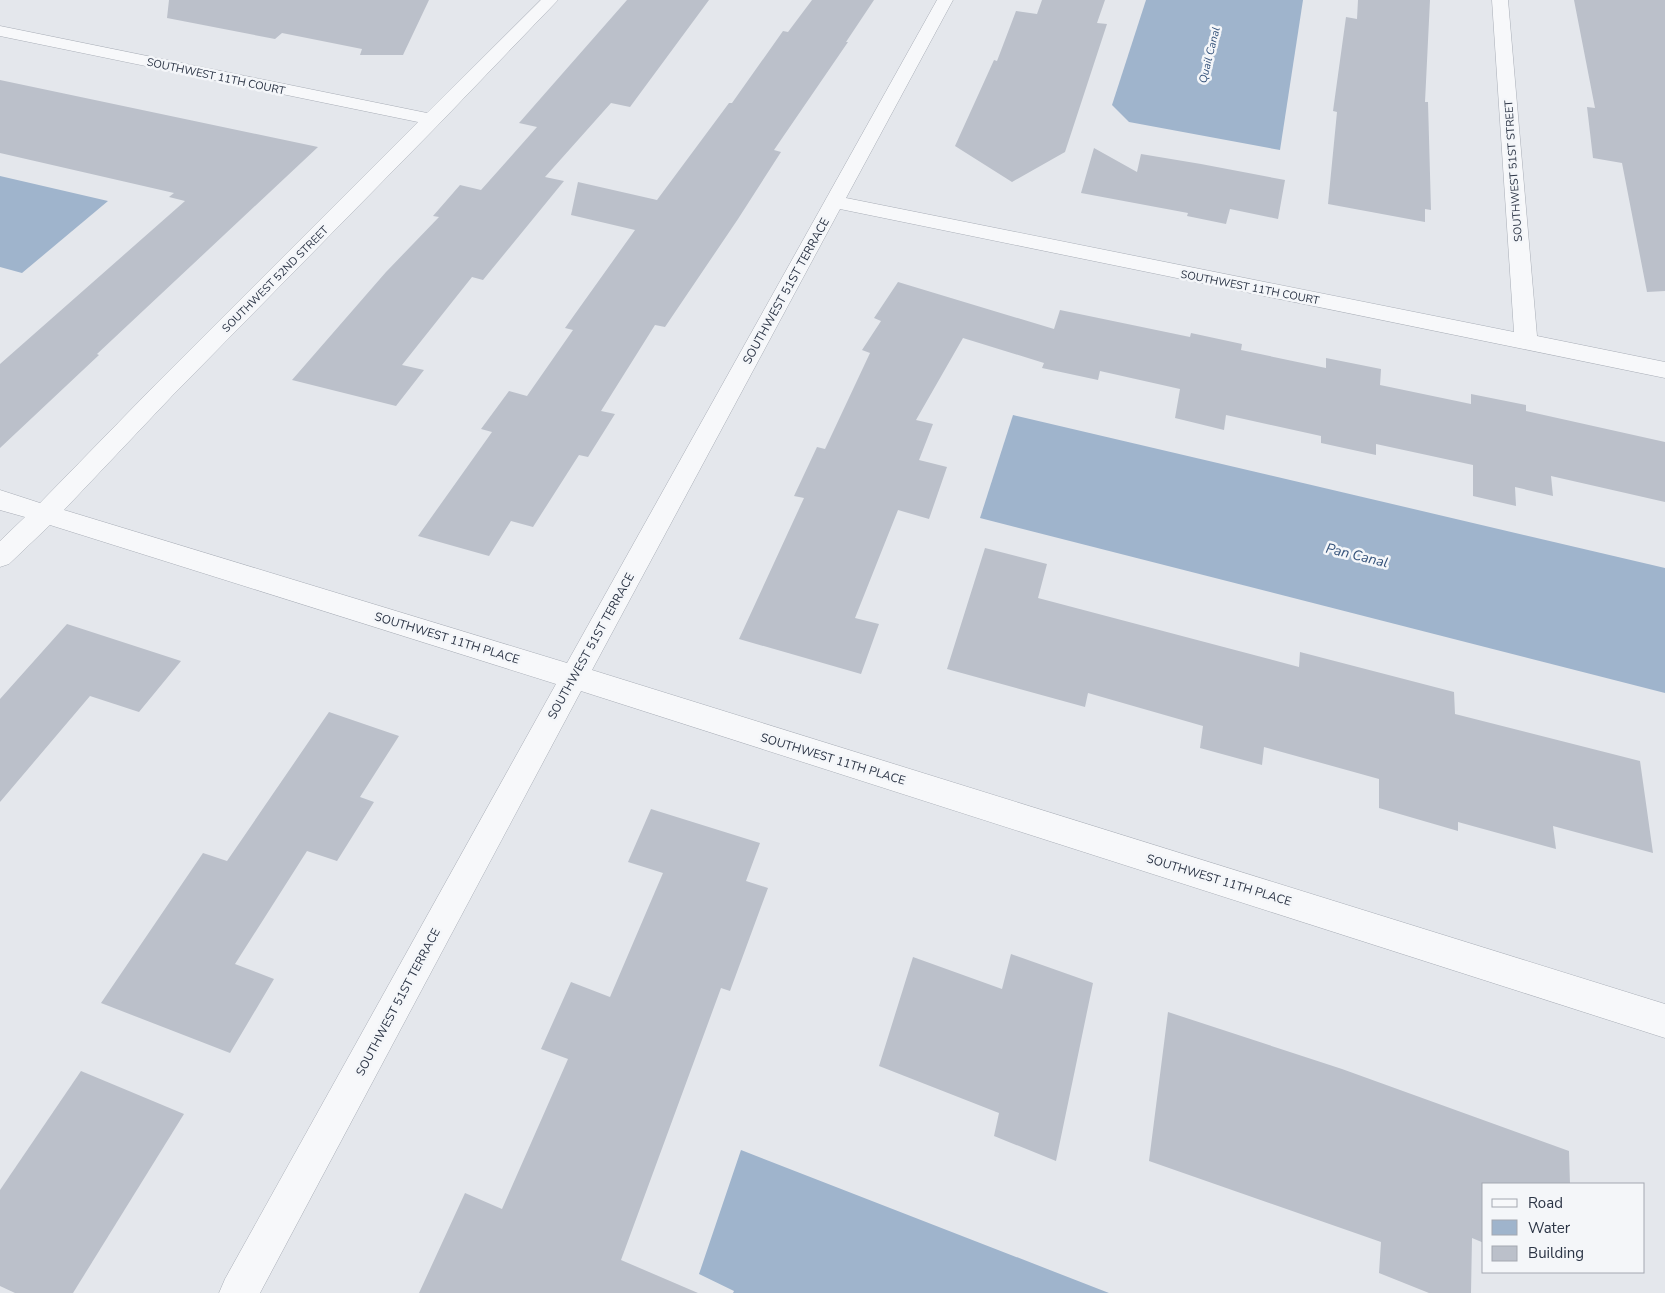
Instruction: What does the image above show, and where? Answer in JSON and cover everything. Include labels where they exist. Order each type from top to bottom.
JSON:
[{"type":"street","name":"SOUTHWEST 52ND STREET","points":[[0,557],[46,513],[171,383],[550,0]]},
{"type":"street","name":"SOUTHWEST 51ST TERRACE","points":[[239,1293],[945,0]]},
{"type":"street","name":"SOUTHWEST 51ST STREET","points":[[1500,0],[1526,341]]},
{"type":"street","name":"SOUTHWEST 11TH COURT","points":[[0,31],[433,120]]},
{"type":"street","name":"SOUTHWEST 11TH COURT","points":[[835,202],[1665,370]]},
{"type":"street","name":"SOUTHWEST 11TH PLACE","points":[[0,500],[574,677],[1665,1021]]},
{"type":"water","name":"Quail Canal","points":[[1146,0],[1303,0],[1280,150],[1129,122],[1112,105]]},
{"type":"water","points":[[0,176],[108,201],[22,273],[0,267]]},
{"type":"water","name":"Pan Canal","points":[[1013,415],[1665,568],[1665,693],[980,518]]},
{"type":"water","points":[[741,1150],[1109,1293],[733,1293],[734,1291],[699,1274]]},
{"type":"building","points":[[169,0],[429,0],[403,55],[360,55],[362,49],[282,33],[275,39],[167,18]]},
{"type":"building","points":[[627,0],[709,0],[630,107],[611,103],[545,177],[564,181],[483,280],[472,277],[402,365],[424,370],[396,406],[292,380],[386,272],[439,217],[433,216],[460,185],[481,190],[537,127],[519,123]]},
{"type":"building","points":[[812,0],[874,0],[846,42],[848,42],[774,150],[781,152],[738,219],[665,327],[655,325],[601,411],[615,414],[588,457],[579,455],[533,527],[511,521],[489,556],[418,536],[492,432],[481,429],[509,391],[527,396],[573,330],[565,328],[635,230],[571,215],[578,182],[657,200],[729,103],[732,103],[783,31],[788,32]]},
{"type":"building","points":[[1042,0],[1105,0],[1097,23],[1107,24],[1065,152],[1012,182],[955,146],[994,60],[997,61],[1016,11],[1037,14]]},
{"type":"building","points":[[1358,0],[1430,0],[1425,102],[1428,102],[1431,210],[1425,209],[1425,222],[1328,204],[1337,112],[1333,111],[1346,17],[1357,19]]},
{"type":"building","points":[[1574,0],[1665,0],[1665,291],[1647,292],[1622,163],[1593,158],[1587,107],[1595,108]]},
{"type":"building","points":[[0,80],[318,147],[97,354],[99,355],[0,448],[0,364],[185,201],[169,197],[174,193],[0,153]]},
{"type":"building","points":[[1094,148],[1137,172],[1141,154],[1285,180],[1278,219],[1230,209],[1226,224],[1187,216],[1188,213],[1081,193]]},
{"type":"building","points":[[898,282],[1054,329],[1060,310],[1190,337],[1191,333],[1242,344],[1241,350],[1326,368],[1326,358],[1381,369],[1380,385],[1471,404],[1471,394],[1526,405],[1526,411],[1665,442],[1665,502],[1551,476],[1553,496],[1515,487],[1516,506],[1473,496],[1473,465],[1376,444],[1376,455],[1321,443],[1321,436],[1226,415],[1224,430],[1175,418],[1180,389],[1100,371],[1098,380],[1042,368],[1044,363],[963,338],[916,420],[933,424],[919,460],[947,467],[929,519],[898,510],[855,618],[879,624],[861,674],[739,639],[804,498],[794,496],[817,447],[825,449],[870,353],[862,350],[881,321],[874,318]]},
{"type":"building","points":[[985,548],[1047,564],[1038,598],[1299,667],[1300,652],[1454,692],[1455,714],[1640,761],[1653,853],[1553,826],[1556,849],[1458,822],[1458,831],[1379,808],[1379,779],[1264,747],[1262,765],[1200,748],[1203,726],[1088,693],[1085,707],[947,669]]},
{"type":"building","points":[[67,624],[181,661],[139,712],[90,696],[0,802],[0,699]]},
{"type":"building","points":[[329,712],[399,736],[360,797],[374,802],[337,861],[307,851],[235,964],[274,979],[230,1053],[101,1003],[203,853],[227,861]]},
{"type":"building","points":[[651,809],[760,843],[746,881],[768,888],[730,991],[721,988],[621,1260],[698,1293],[419,1293],[465,1193],[502,1209],[568,1059],[541,1049],[571,982],[610,997],[663,873],[628,862]]},
{"type":"building","points":[[1011,954],[1093,983],[1056,1161],[994,1136],[999,1113],[879,1066],[913,957],[1002,989]]},
{"type":"building","points":[[1168,1012],[1342,1069],[1569,1151],[1570,1183],[1482,1183],[1482,1242],[1472,1238],[1471,1293],[1429,1293],[1379,1273],[1381,1242],[1149,1161]]},
{"type":"building","points":[[81,1071],[184,1114],[73,1293],[15,1293],[0,1286],[0,1190]]}]
